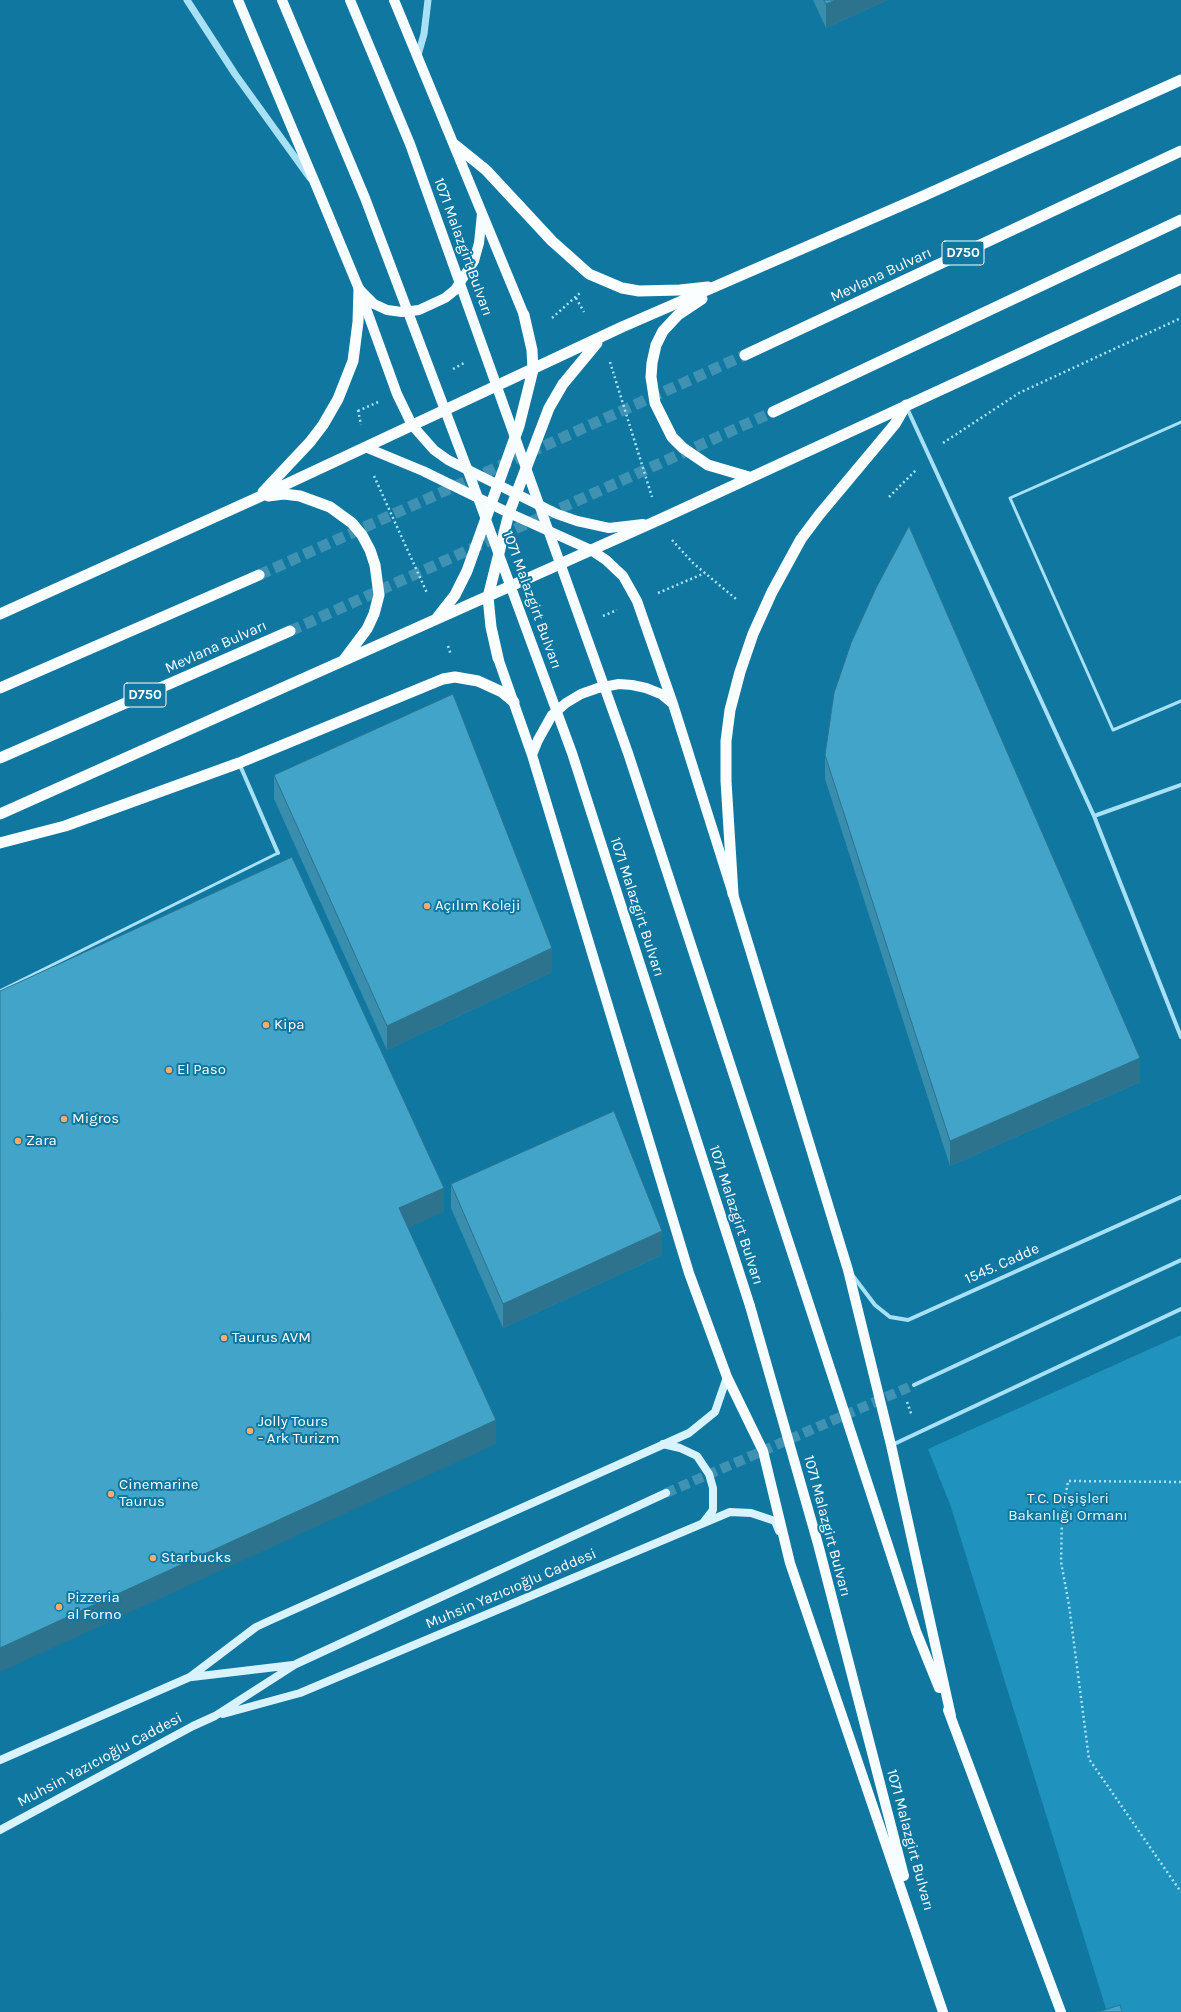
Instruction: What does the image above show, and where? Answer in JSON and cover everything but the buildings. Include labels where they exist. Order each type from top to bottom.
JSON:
[{"type":"highway","points":[[0,614],[259,497],[622,327],[721,286],[1181,80]]},
{"type":"highway","points":[[455,145],[486,170],[552,241],[589,274],[622,288],[639,291],[680,290],[721,286]]},
{"type":"highway","name":"Mevlana Bulvarı","points":[[745,355],[1181,151]]},
{"type":"highway","points":[[773,412],[1181,220]]},
{"type":"highway","points":[[0,814],[663,518],[1181,279]]},
{"type":"highway","points":[[721,286],[678,315],[663,331],[656,345],[652,362],[652,390],[661,419],[672,437],[683,448],[708,465],[749,477]]},
{"type":"highway","points":[[259,497],[310,442],[323,425],[338,399],[353,361],[358,322],[359,289]]},
{"type":"highway","points":[[436,620],[455,595],[468,572],[490,504],[519,426],[533,370],[532,350],[524,315]]},
{"type":"highway","points":[[498,658],[491,627],[488,597],[509,514],[549,408],[575,369],[601,338]]},
{"type":"highway","points":[[734,894],[726,781],[726,740],[732,702],[740,672],[753,634],[772,592],[801,539],[895,424],[906,406]]},
{"type":"highway","points":[[259,497],[284,494],[300,496],[330,507],[352,523],[362,535],[370,550],[378,580],[379,595],[376,608],[367,629],[341,663]]},
{"type":"highway","points":[[0,688],[259,575]]},
{"type":"highway","name":"Mevlana Bulvarı","points":[[0,758],[290,631]]},
{"type":"highway","points":[[0,843],[65,826],[239,763],[443,679],[455,677],[478,681],[502,692],[514,702]]},
{"type":"main road","points":[[238,0],[359,289],[397,394],[412,425],[434,450],[448,460],[497,486],[557,514],[608,528],[633,526],[663,518]]},
{"type":"main road","name":"1071 Malazgirt Bulvarı","points":[[282,0],[365,198],[572,753],[750,1306],[818,1544],[924,1953]]},
{"type":"main road","name":"1071 Malazgirt Bulvarı","points":[[350,0],[415,158],[628,753],[916,1631],[950,1716],[1061,2012]]},
{"type":"main road","name":"1071 Malazgirt Bulvarı","points":[[394,0],[418,55],[524,315]]},
{"type":"main road","points":[[359,289],[374,304],[387,310],[402,312],[419,310],[445,298],[455,290],[474,262],[479,243],[482,212]]},
{"type":"main road","name":"1071 Malazgirt Bulvarı","points":[[365,447],[423,471],[509,514],[591,550],[606,560],[623,576],[637,601],[673,704],[734,894],[848,1270],[891,1445],[950,1716]]},
{"type":"main road","name":"1071 Malazgirt Bulvarı","points":[[498,658],[532,755],[689,1273],[727,1377],[763,1451],[790,1563],[943,2012]]},
{"type":"main road","points":[[532,755],[538,740],[552,715],[566,703],[581,694],[619,684],[632,685],[646,688],[661,694],[673,704]]},
{"type":"main road","name":"Muhsin Yazıcıoğlu Caddesi","points":[[0,1760],[190,1677],[256,1627],[690,1433],[715,1412],[727,1377]]},
{"type":"main road","points":[[663,1444],[680,1448],[697,1456],[709,1474],[712,1488],[713,1510],[702,1524]]},
{"type":"main road","name":"Muhsin Yazıcıoğlu Caddesi","points":[[215,1716],[296,1664],[666,1493]]},
{"type":"main road","name":"Muhsin Yazıcıoğlu Caddesi","points":[[0,1830],[192,1726],[215,1716],[300,1693],[730,1512],[751,1513],[775,1521],[790,1563]]},
{"type":"main road","name":"Muhsin Yazıcıoğlu Caddesi","points":[[190,1677],[296,1664]]},
{"type":"street","points":[[187,0],[235,74],[318,190]]},
{"type":"street","points":[[418,55],[424,34],[428,0]]},
{"type":"street","points":[[906,406],[1094,816],[1181,1037]]},
{"type":"street","points":[[239,763],[278,853]]},
{"type":"street","points":[[1094,816],[1181,785]]},
{"type":"street","name":"1545. Cadde","points":[[848,1270],[875,1305],[890,1317],[908,1320],[1181,1197]]},
{"type":"street","points":[[914,1385],[1181,1260]]},
{"type":"street","points":[[891,1445],[1181,1309]]},
{"type":"lane","points":[[1181,422],[1010,498],[1113,730],[1181,701]]},
{"type":"lane","points":[[0,991],[278,853]]},
{"type":"path","points":[[552,318],[576,298],[581,292],[582,288]]},
{"type":"path","points":[[576,298],[584,312]]},
{"type":"path","points":[[889,497],[935,448],[1019,393],[1181,318]]},
{"type":"path","points":[[609,359],[652,497]]},
{"type":"path","points":[[451,369],[465,363]]},
{"type":"path","points":[[358,411],[379,402]]},
{"type":"path","points":[[355,407],[358,411],[362,432]]},
{"type":"path","points":[[374,475],[428,596]]},
{"type":"path","points":[[672,540],[693,563],[736,599]]},
{"type":"path","points":[[655,594],[705,573]]},
{"type":"path","points":[[1181,1482],[1068,1481],[1062,1517],[1061,1562],[1069,1605],[1089,1759],[1181,1892]]},
{"type":"green space","name":"T.C. Dışişleri Bakanlığı Ormanı","points":[[1181,1335],[1181,2012],[1107,2012],[951,1507],[928,1449]]},
{"type":"tunnel","points":[[259,575],[745,355]]},
{"type":"tunnel","points":[[290,631],[773,412]]},
{"type":"tunnel","points":[[666,1493],[914,1385]]},
{"type":"place","name":"Açılım Koleji","points":[[427,906]]},
{"type":"place","name":"Kipa","points":[[266,1025]]},
{"type":"place","name":"El Paso","points":[[169,1070]]},
{"type":"place","name":"Migros","points":[[64,1119]]},
{"type":"place","name":"Zara","points":[[18,1141]]},
{"type":"place","name":"Taurus AVM","points":[[224,1338]]},
{"type":"place","name":"Jolly Tours - Ark Turizm","points":[[250,1431]]},
{"type":"place","name":"Cinemarine Taurus","points":[[111,1494]]},
{"type":"place","name":"Starbucks","points":[[153,1558]]},
{"type":"place","name":"Pizzeria al Forno","points":[[59,1607]]}]
